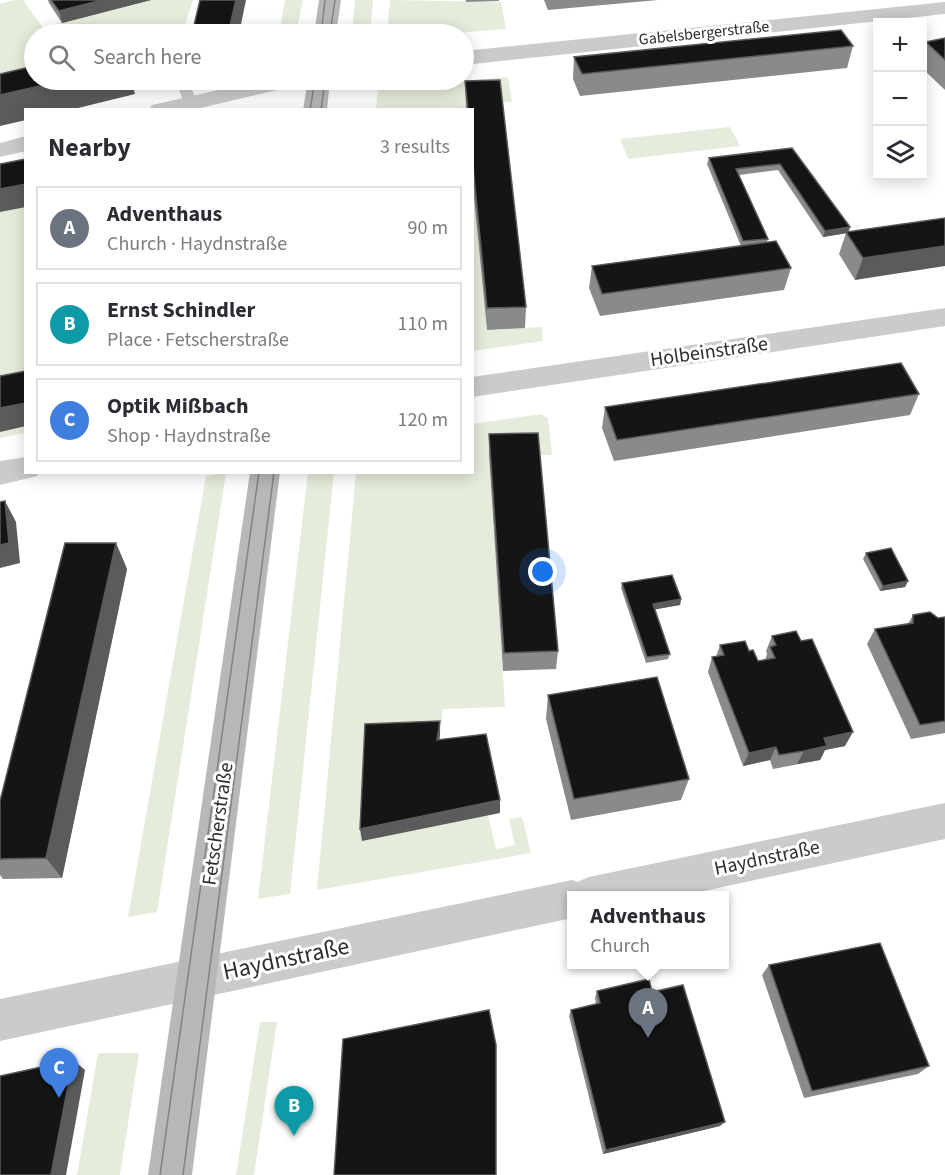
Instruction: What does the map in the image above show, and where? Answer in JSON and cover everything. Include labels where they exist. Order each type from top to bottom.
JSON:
[{"type":"main road","points":[[326,24],[330,0]]},
{"type":"main road","points":[[315,108],[318,90]]},
{"type":"main road","name":"Fetscherstraße","points":[[170,1175],[265,474]]},
{"type":"street","name":"Gabelsbergerstraße","points":[[474,56],[945,9]]},
{"type":"street","points":[[168,108],[245,90]]},
{"type":"street","points":[[0,150],[24,144]]},
{"type":"street","name":"Holbeinstraße","points":[[474,387],[945,317]]},
{"type":"street","points":[[0,473],[24,468]]},
{"type":"street","name":"Haydnstraße","points":[[613,891],[945,821]]},
{"type":"street","name":"Haydnstraße","points":[[0,1020],[567,900]]},
{"type":"lane","points":[[186,90],[190,102]]},
{"type":"green space","points":[[23,0],[40,24],[24,24],[24,84],[0,94],[0,4]]},
{"type":"green space","points":[[47,0],[193,0],[185,24],[56,24],[62,22]]},
{"type":"green space","points":[[285,0],[303,0],[298,24],[281,24]]},
{"type":"green space","points":[[355,0],[373,0],[371,24],[353,24]]},
{"type":"green space","points":[[390,0],[501,2],[506,29],[474,32],[474,24],[388,24]]},
{"type":"green space","points":[[508,77],[512,102],[466,103],[466,108],[376,108],[378,90],[474,90],[474,80]]},
{"type":"green space","points":[[730,127],[740,146],[628,159],[620,139]]},
{"type":"green space","points":[[24,161],[24,433],[0,438],[0,167]]},
{"type":"green space","points":[[474,198],[487,330],[542,327],[543,341],[474,351]]},
{"type":"green space","points":[[541,414],[548,418],[552,455],[489,456],[505,707],[443,709],[440,735],[362,840],[488,815],[496,849],[515,845],[509,819],[522,817],[531,853],[317,890],[356,474],[474,474],[474,424]]},
{"type":"green space","points":[[226,474],[157,912],[128,917],[206,476]]},
{"type":"green space","points":[[308,474],[334,474],[290,894],[258,899]]},
{"type":"green space","points":[[260,1022],[277,1022],[254,1175],[236,1175]]},
{"type":"green space","points":[[98,1053],[139,1053],[120,1175],[77,1175]]},
{"type":"building","points":[[51,0],[102,0],[59,11]]},
{"type":"building","points":[[200,0],[236,0],[230,24],[194,24]]},
{"type":"building","points":[[841,30],[853,46],[582,74],[574,57]]},
{"type":"building","points":[[945,38],[945,60],[927,43]]},
{"type":"building","points":[[24,68],[24,90],[0,95],[0,74]]},
{"type":"building","points":[[500,80],[526,307],[487,308],[474,175],[474,108],[468,108],[466,90],[474,90],[474,81]]},
{"type":"building","points":[[792,148],[850,227],[825,231],[780,164],[736,169],[768,239],[743,241],[709,158]]},
{"type":"building","points":[[24,159],[24,184],[0,189],[0,164]]},
{"type":"building","points":[[945,218],[945,246],[863,258],[846,232]]},
{"type":"building","points":[[776,241],[791,268],[602,294],[592,266]]},
{"type":"building","points":[[901,363],[919,394],[617,440],[605,407]]},
{"type":"building","points":[[24,371],[24,403],[0,408],[0,376]]},
{"type":"building","points":[[538,433],[558,651],[504,653],[489,434]]},
{"type":"building","points":[[5,501],[9,543],[0,545],[0,502]]},
{"type":"building","points":[[65,543],[116,543],[46,858],[0,859],[0,801]]},
{"type":"building","points":[[891,548],[908,581],[883,586],[866,553]]},
{"type":"building","points":[[672,575],[681,599],[653,604],[670,654],[647,657],[622,583]]},
{"type":"building","points":[[930,612],[938,618],[945,617],[945,721],[920,725],[875,629],[913,623],[913,615]]},
{"type":"building","points":[[796,631],[801,641],[812,639],[853,732],[824,738],[827,746],[804,751],[779,755],[776,747],[749,753],[712,657],[724,655],[720,645],[745,641],[749,651],[753,650],[758,661],[775,658],[770,647],[776,645],[772,636]]},
{"type":"building","points":[[657,677],[689,779],[574,799],[548,695]]},
{"type":"building","points":[[440,721],[437,740],[486,734],[500,800],[360,829],[365,724]]},
{"type":"building","points":[[880,943],[929,1066],[812,1091],[769,965]]},
{"type":"building","points":[[649,979],[652,992],[683,985],[725,1122],[606,1150],[571,1010],[600,1003],[597,991]]},
{"type":"building","points":[[489,1010],[496,1045],[496,1175],[334,1175],[343,1039]]},
{"type":"building","points":[[73,1060],[51,1175],[0,1175],[0,1076]]},
{"type":"tram line","points":[[322,24],[325,0]]},
{"type":"tram line","points":[[331,24],[335,0]]},
{"type":"tram line","points":[[310,108],[313,90]]},
{"type":"tram line","points":[[321,108],[324,90]]},
{"type":"tram line","points":[[160,1175],[259,474]]},
{"type":"tram line","points":[[183,1175],[274,474]]},
{"type":"place","name":"Adventhaus","points":[[648,1038]]},
{"type":"place","name":"Optik Mißbach","points":[[59,1098]]},
{"type":"place","name":"Ernst Schindler","points":[[294,1136]]}]
